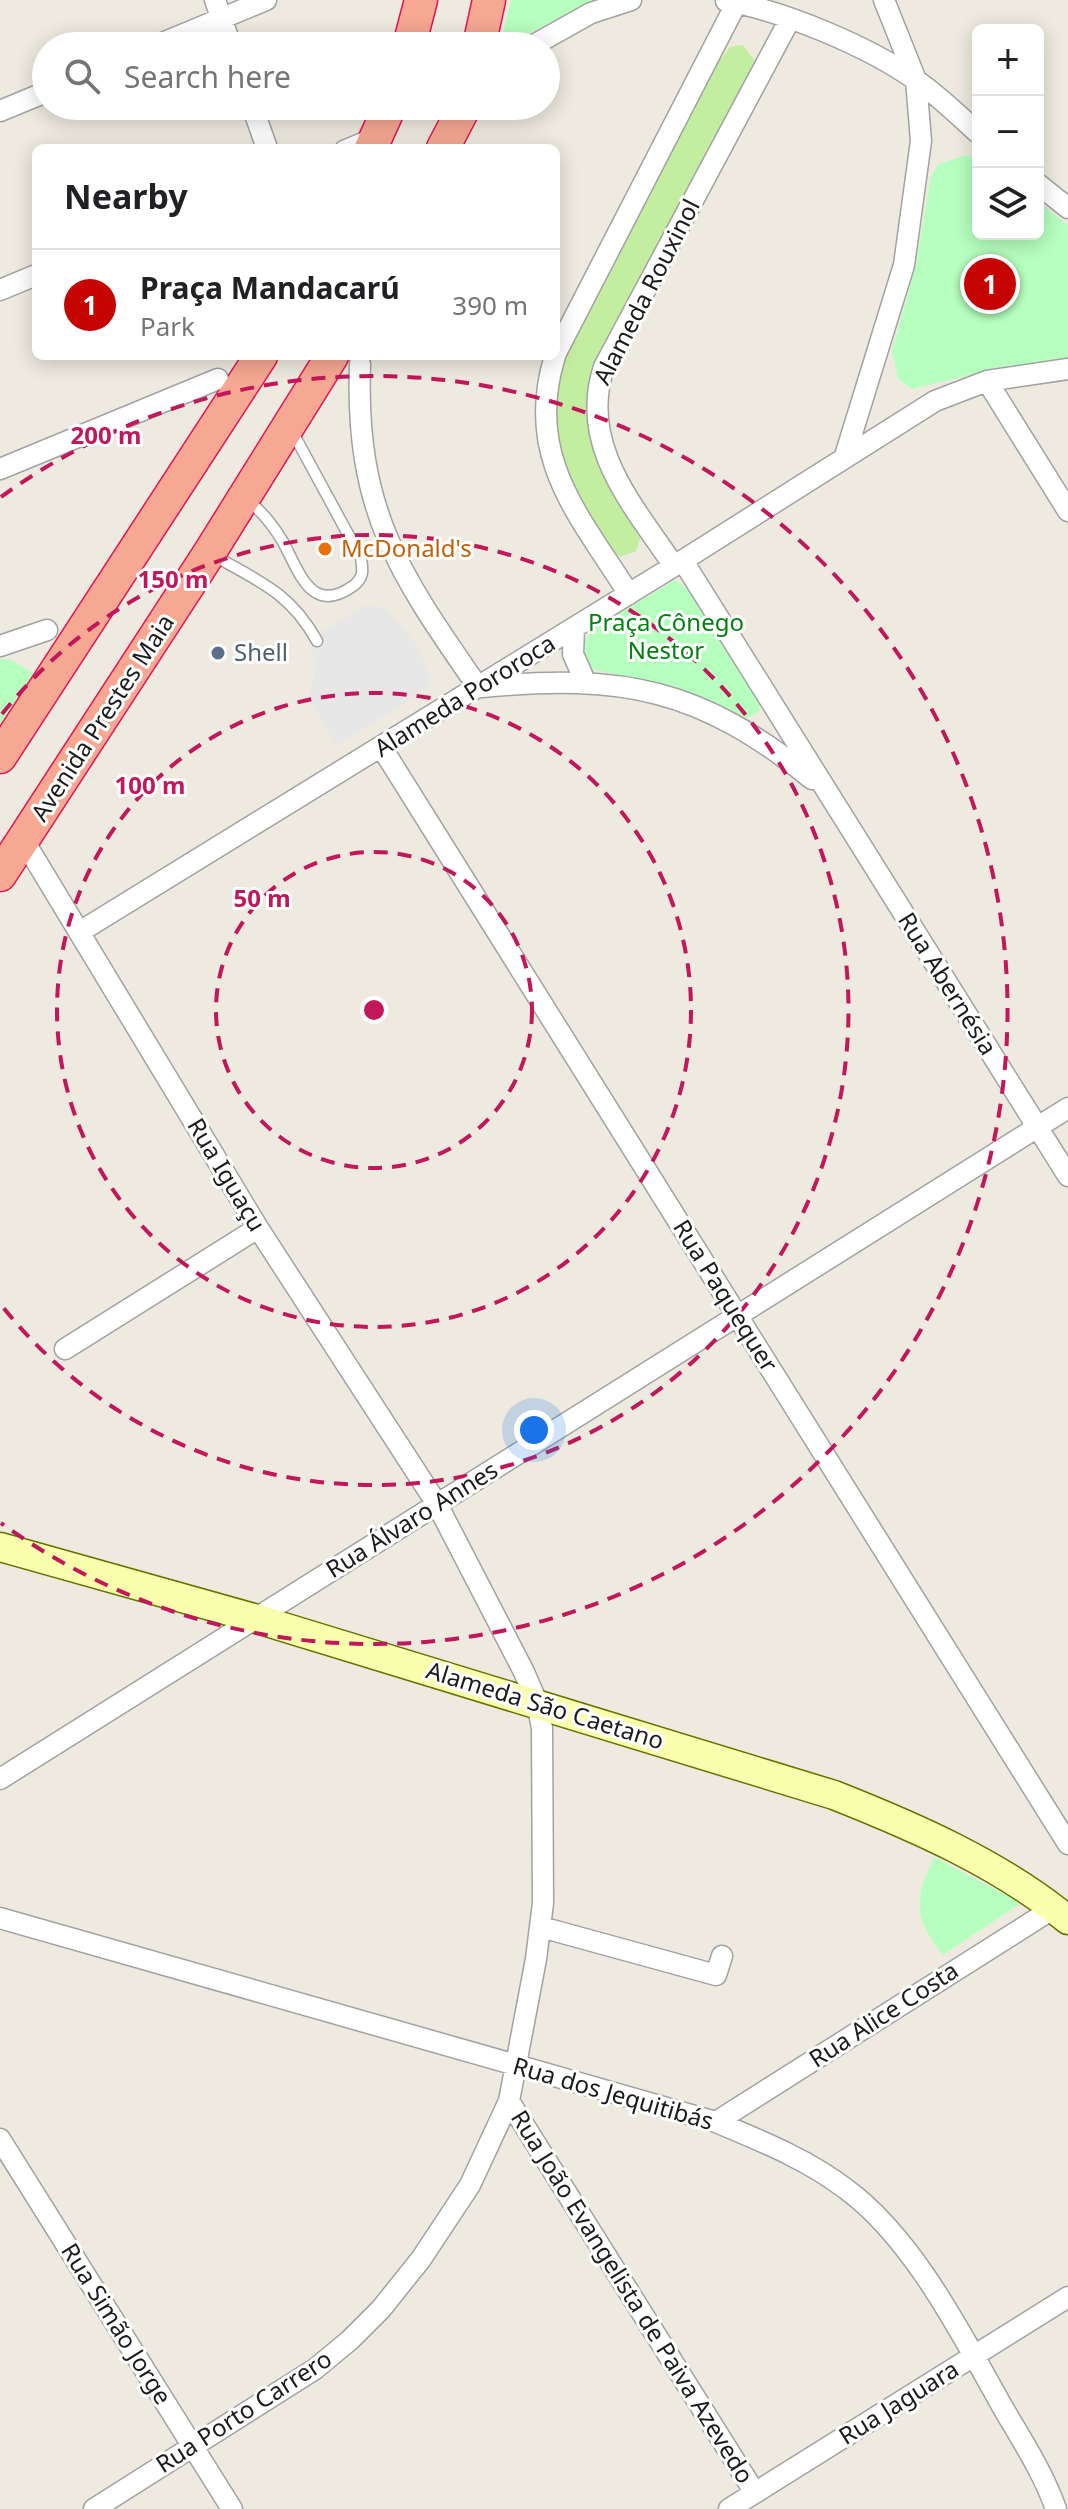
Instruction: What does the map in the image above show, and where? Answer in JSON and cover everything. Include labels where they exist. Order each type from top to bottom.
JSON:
[{"type":"highway","points":[[413,32],[421,0]]},
{"type":"highway","points":[[482,32],[489,0]]},
{"type":"highway","points":[[445,144],[458,120]]},
{"type":"highway","points":[[0,757],[259,360]]},
{"type":"highway","name":"Avenida Prestes Maia","points":[[0,875],[289,427],[350,360]]},
{"type":"main road","name":"Alameda São Caetano","points":[[0,1547],[537,1702],[872,1810],[947,1846],[1061,1914]]},
{"type":"street","points":[[179,32],[218,9],[266,0]]},
{"type":"street","points":[[556,32],[577,20],[631,0]]},
{"type":"street","points":[[845,456],[871,378],[911,232],[921,141],[916,80],[884,0]]},
{"type":"street","points":[[560,347],[730,1],[790,19],[840,39],[916,80],[972,128]]},
{"type":"street","points":[[218,9],[226,32]]},
{"type":"street","name":"Alameda Rouxinol","points":[[679,563],[619,485],[598,430],[596,389],[604,367],[790,19]]},
{"type":"street","points":[[0,111],[32,98]]},
{"type":"street","points":[[257,120],[266,144]]},
{"type":"street","points":[[351,144],[380,129]]},
{"type":"street","points":[[1044,189],[1068,208]]},
{"type":"street","points":[[0,290],[32,277]]},
{"type":"street","points":[[0,469],[259,360]]},
{"type":"street","points":[[351,360],[364,465],[374,508],[404,575],[478,687],[585,681],[644,689],[703,710],[755,736],[827,791]]},
{"type":"street","points":[[555,360],[545,392],[544,414],[550,458],[569,500],[629,594]]},
{"type":"street","name":"Alameda Pororoca","points":[[81,931],[382,748],[935,401],[987,381],[1068,369]]},
{"type":"street","points":[[987,381],[1068,511]]},
{"type":"street","points":[[679,563],[827,791]]},
{"type":"street","points":[[574,628],[573,654],[585,681]]},
{"type":"street","points":[[0,646],[47,630],[85,630]]},
{"type":"street","name":"Rua Paquequer","points":[[382,748],[1068,1844]]},
{"type":"street","name":"Rua Abernésia","points":[[827,791],[1068,1176]]},
{"type":"street","name":"Rua Iguaçu","points":[[24,841],[258,1228],[437,1504]]},
{"type":"street","name":"Rua Álvaro Annes","points":[[0,1779],[1068,1108]]},
{"type":"street","points":[[65,1349],[258,1228]]},
{"type":"street","name":"Rua Porto Carrero","points":[[94,2509],[315,2369],[381,2309],[421,2259],[470,2185],[509,2101],[541,1927],[542,1728],[537,1702],[437,1504]]},
{"type":"street","name":"Rua Alice Costa","points":[[716,2122],[1061,1914]]},
{"type":"street","name":"Rua dos Jequitibás","points":[[0,1918],[716,2122],[779,2149],[848,2189],[882,2221],[973,2356],[1038,2468],[1056,2509]]},
{"type":"street","points":[[541,1927],[716,1975],[722,1956]]},
{"type":"street","name":"Rua João Evangelista de Paiva Azevedo","points":[[509,2101],[741,2504]]},
{"type":"street","name":"Rua Simão Jorge","points":[[0,2139],[232,2509]]},
{"type":"street","name":"Rua Jaguara","points":[[741,2504],[1068,2297]]},
{"type":"lane","points":[[244,498],[273,527],[306,585],[317,594],[343,594],[359,582],[363,573],[361,558],[289,427]]},
{"type":"lane","points":[[210,552],[276,592],[301,612],[317,641]]},
{"type":"green space","points":[[511,0],[596,0],[531,32],[503,32]]},
{"type":"green space","points":[[743,45],[755,61],[753,70],[594,365],[587,417],[591,438],[641,536],[636,551],[620,557],[606,545],[566,474],[554,433],[554,396],[572,339],[717,64],[730,47]]},
{"type":"green space","points":[[966,155],[972,157],[972,240],[1044,240],[1044,207],[1068,225],[1068,360],[990,370],[912,389],[898,379],[892,351],[916,264],[931,176],[939,164]]},
{"type":"green space","name":"Praça Cônego Nestor","points":[[675,580],[689,590],[759,703],[759,712],[747,718],[670,685],[594,670],[584,658],[582,645],[592,630]]},
{"type":"green space","points":[[0,659],[11,660],[41,677],[0,741]]},
{"type":"green space","points":[[934,1857],[1017,1901],[1018,1905],[943,1955],[926,1930],[920,1908],[923,1885]]},
{"type":"shaded area","points":[[366,605],[385,608],[415,643],[432,679],[424,691],[336,746],[309,698],[316,664],[310,639]]},
{"type":"place","name":"Praça Mandacarú","points":[[990,284]]},
{"type":"place","name":"McDonald's","points":[[325,549]]},
{"type":"place","name":"Shell","points":[[218,653]]}]
